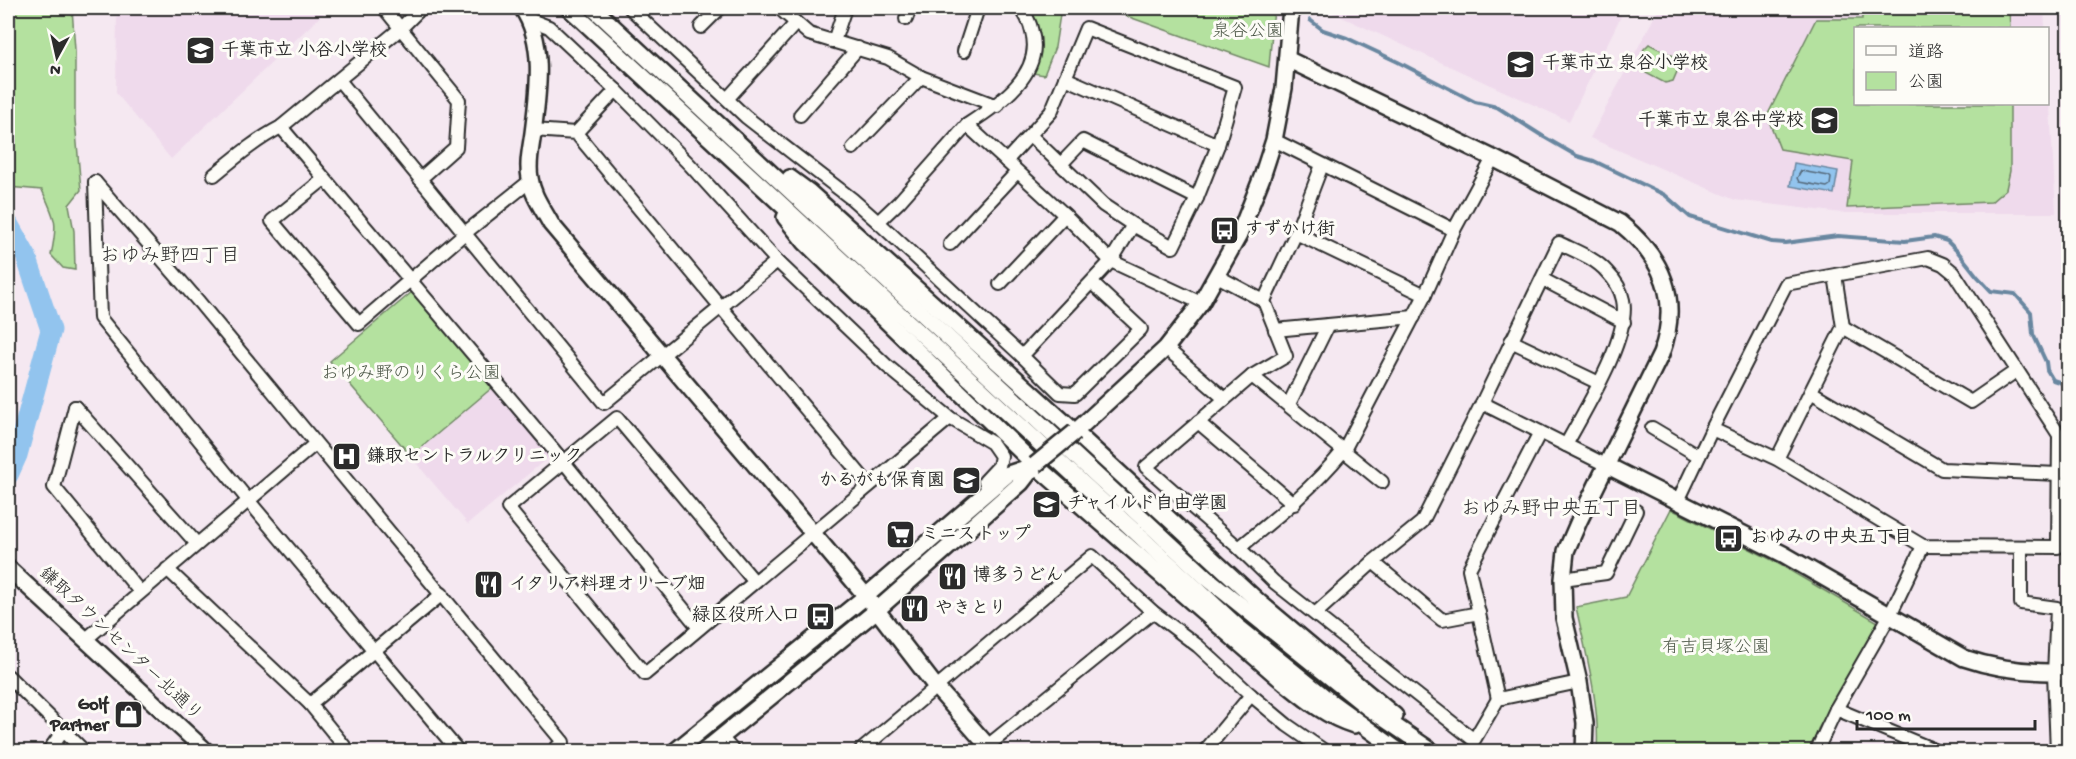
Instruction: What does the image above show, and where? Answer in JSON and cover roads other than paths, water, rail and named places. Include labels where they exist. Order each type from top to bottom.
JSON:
[{"type":"street","points":[[384,8],[459,100],[456,147],[420,179]]},
{"type":"street","points":[[214,176],[248,146],[281,127],[339,80],[400,29],[421,8]]},
{"type":"street","points":[[569,8],[1230,619],[1331,702],[1401,752]]},
{"type":"street","points":[[593,8],[750,151],[1207,578],[1366,707],[1429,749]]},
{"type":"street","points":[[630,8],[746,117],[852,199],[878,222],[1060,393],[1075,394],[1142,329],[1092,283]]},
{"type":"street","points":[[701,27],[720,8]]},
{"type":"street","points":[[779,8],[809,34],[888,58],[921,77],[996,106]]},
{"type":"street","points":[[834,41],[845,8]]},
{"type":"street","points":[[964,51],[978,8]]},
{"type":"street","points":[[878,222],[899,202],[967,125],[996,106],[1026,74],[1032,61],[1034,37],[1020,8]]},
{"type":"street","points":[[703,752],[877,610],[1021,483],[1035,465],[1075,432],[1166,348],[1201,303],[1217,276],[1239,235],[1262,177],[1281,111],[1291,8]]},
{"type":"street","points":[[526,14],[549,27],[616,90],[690,165],[777,261],[887,366],[950,418],[992,443],[1001,456],[999,466],[985,481],[988,491]]},
{"type":"street","points":[[526,14],[537,47],[533,130],[528,165],[534,194],[551,224],[866,596],[986,749],[1153,612]]},
{"type":"street","points":[[728,98],[796,23]]},
{"type":"street","points":[[1006,161],[1051,112],[1086,28],[1235,87],[1218,146],[1197,198],[1173,247],[1103,205],[1031,136]]},
{"type":"street","points":[[800,115],[858,48]]},
{"type":"street","points":[[1287,59],[1620,223],[1649,251],[1665,283],[1669,318],[1668,337],[1566,551],[1563,579],[1564,618],[1580,682],[1585,723],[1584,752]]},
{"type":"street","points":[[853,148],[921,77]]},
{"type":"street","points":[[1065,78],[1218,146]]},
{"type":"street","points":[[339,80],[604,403],[777,261]]},
{"type":"street","points":[[576,133],[616,90]]},
{"type":"street","points":[[967,125],[1065,215],[1111,261],[1201,303]]},
{"type":"street","points":[[281,127],[563,461],[699,628]]},
{"type":"street","points":[[533,130],[576,133],[869,485]]},
{"type":"street","points":[[1274,140],[1454,230]]},
{"type":"street","points":[[1061,164],[1083,141],[1197,198]]},
{"type":"street","points":[[750,151],[809,192],[1260,603],[1408,726],[1429,749]]},
{"type":"street","points":[[1239,548],[1294,504],[1327,472],[1344,450],[1414,317],[1454,230],[1492,159]]},
{"type":"street","points":[[1264,301],[1296,233],[1322,165]]},
{"type":"street","points":[[950,244],[1017,172]]},
{"type":"street","points":[[324,179],[272,221],[359,324],[465,233],[530,181]]},
{"type":"street","points":[[459,752],[248,500],[100,318],[95,182],[199,302],[563,742],[552,752]]},
{"type":"street","points":[[768,190],[787,220],[805,242],[1035,465],[1317,709],[1338,720],[1368,730]]},
{"type":"street","points":[[1000,284],[1065,215]]},
{"type":"street","points":[[1022,356],[1111,261],[1133,225]]},
{"type":"street","points":[[1296,233],[1425,295]]},
{"type":"street","points":[[1315,614],[1422,522],[1559,243],[1595,261],[1607,272],[1623,298],[1624,322],[1599,383],[1566,445]]},
{"type":"street","points":[[1678,501],[1712,429],[1785,284],[1928,258],[1943,264],[1954,273],[2059,435],[2058,547],[1923,546],[1777,459],[1712,429]]},
{"type":"street","points":[[1777,459],[1843,327],[1834,275]]},
{"type":"street","points":[[1217,276],[1264,301],[1286,356],[1252,376],[1146,467],[1239,548],[1274,582],[1474,740],[1498,699],[1469,568],[1540,432]]},
{"type":"street","points":[[1542,279],[1624,322]]},
{"type":"street","points":[[1275,330],[1414,317]]},
{"type":"street","points":[[1288,404],[1328,325]]},
{"type":"street","points":[[1843,327],[1971,402],[2016,371]]},
{"type":"street","points":[[1511,341],[1599,383]]},
{"type":"street","points":[[1166,348],[1225,399]]},
{"type":"street","points":[[1252,376],[1382,482]]},
{"type":"street","points":[[1811,392],[1942,469],[2058,474]]},
{"type":"street","points":[[1482,403],[1783,554],[1964,658],[1983,665],[2017,672],[2061,673]]},
{"type":"street","points":[[140,592],[54,487],[75,406],[197,544]]},
{"type":"street","points":[[754,581],[617,418],[508,508],[645,674],[950,418]]},
{"type":"street","points":[[1198,422],[1294,504]]},
{"type":"street","points":[[1652,428],[1699,456]]},
{"type":"street","points":[[85,640],[315,444]]},
{"type":"street","points":[[674,752],[866,596],[1008,474],[1035,465]]},
{"type":"street","points":[[1563,579],[1606,573],[1636,511]]},
{"type":"street","points":[[1816,752],[1836,708],[1890,615],[1923,546]]},
{"type":"street","points":[[2021,548],[2021,603],[2057,608],[2061,673],[2057,752]]},
{"type":"street","points":[[859,752],[1092,556],[1153,612],[1198,646],[1251,695],[1287,725],[1326,752]]},
{"type":"street","points":[[1373,562],[1442,620],[1479,613]]},
{"type":"street","name":"鎌取タウンセンター北通り","points":[[8,568],[207,752]]},
{"type":"street","points":[[167,569],[309,704],[350,752]]},
{"type":"street","points":[[309,704],[442,594]]},
{"type":"street","points":[[8,676],[86,752]]},
{"type":"street","points":[[1498,699],[1580,682]]},
{"type":"street","points":[[1204,752],[1251,695]]},
{"type":"street","points":[[1836,708],[1939,752]]},
{"type":"street","points":[[48,752],[63,731]]},
{"type":"street","points":[[721,737],[734,752]]},
{"type":"water","points":[[1794,163],[1838,171],[1834,194],[1790,186]]},
{"type":"waterway","points":[[1310,20],[1323,30],[1347,38],[1398,62],[1475,102],[1497,107],[1577,156],[1594,161],[1665,195],[1690,217],[1772,242],[1785,243],[1838,236],[1905,241],[1934,237],[1947,241],[1991,291],[2015,294],[2031,312],[2033,334],[2046,362],[2047,370],[2053,380],[2068,385]]},
{"type":"waterway","points":[[8,224],[26,256],[51,330],[17,455],[8,475]]},
{"type":"place","name":"千葉市立 小谷小学校","points":[[200,51]]},
{"type":"place","name":"千葉市立 泉谷小学校","points":[[1521,64]]},
{"type":"place","name":"千葉市立 泉谷中学校","points":[[1825,121]]},
{"type":"place","name":"すずかけ街","points":[[1224,230]]},
{"type":"place","name":"鎌取セントラルクリニック","points":[[346,457]]},
{"type":"place","name":"かるがも保育園","points":[[966,481]]},
{"type":"place","name":"チャイルド自由学園","points":[[1046,504]]},
{"type":"place","name":"ミニストップ","points":[[900,535]]},
{"type":"place","name":"おゆみの中央五丁目","points":[[1729,538]]},
{"type":"place","name":"博多うどん","points":[[952,576]]},
{"type":"place","name":"イタリア料理オリーブ畑","points":[[488,585]]},
{"type":"place","name":"やきとり","points":[[914,609]]},
{"type":"place","name":"緑区役所入口","points":[[821,616]]},
{"type":"place","name":"Golf Partner","points":[[129,715]]},
{"type":"district","name":"おゆみ野四丁目","points":[[170,257]]},
{"type":"district","name":"おゆみ野中央五丁目","points":[[1551,510]]},
{"type":"park label","name":"泉谷公園","points":[[1248,32]]},
{"type":"park label","name":"おゆみ野のりくら公園","points":[[411,374]]},
{"type":"park label","name":"有吉貝塚公園","points":[[1716,648]]}]
